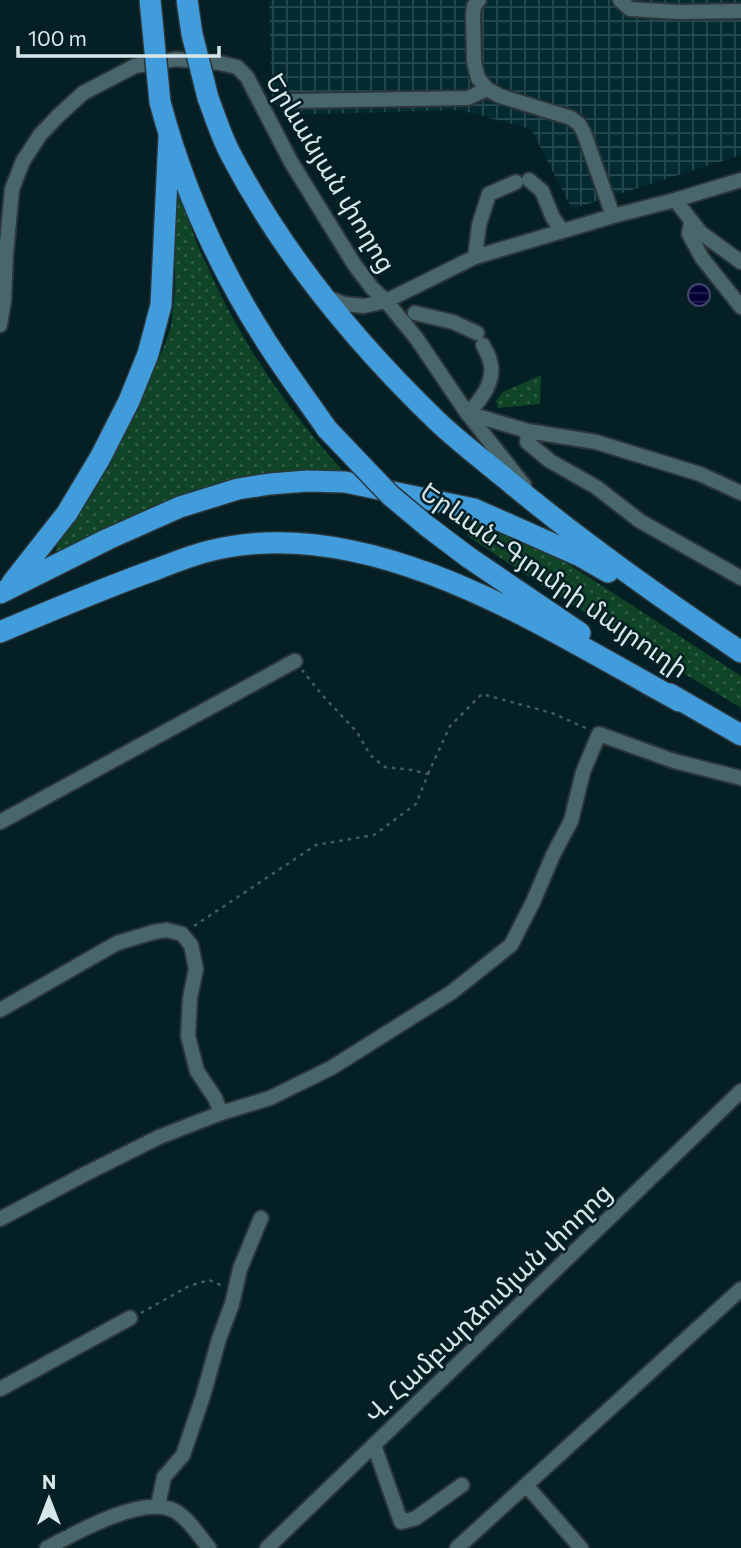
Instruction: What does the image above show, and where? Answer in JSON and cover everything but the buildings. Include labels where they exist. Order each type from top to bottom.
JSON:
[{"type":"highway","name":"Երևան-Գյումրի մայրուղի","points":[[150,0],[160,102],[169,136],[197,206],[226,271],[266,341],[327,429],[391,496],[426,526],[679,701],[741,735]]},
{"type":"highway","name":"Երևան-Գյումրի մայրուղի","points":[[187,0],[192,34],[208,98],[228,151],[267,217],[350,330],[438,422],[547,513],[741,652]]},
{"type":"highway","points":[[4,590],[67,513],[129,401],[148,354],[161,305],[169,136]]},
{"type":"highway","points":[[4,590],[108,539],[211,496],[270,484],[345,482],[474,509],[580,556],[701,625]]},
{"type":"highway","points":[[0,632],[99,591],[203,553],[250,543],[306,543],[376,557],[452,582],[516,612],[679,701]]},
{"type":"street","points":[[479,0],[474,6],[474,62],[478,78],[487,89],[500,96],[571,118],[579,124],[613,216]]},
{"type":"street","points":[[620,0],[630,9],[677,12],[741,10]]},
{"type":"street","name":"Երևանյան փողոց","points":[[0,325],[12,188],[23,161],[40,135],[83,93],[135,66],[176,59],[237,67],[247,77],[291,162],[354,264],[417,339],[467,413],[547,513]]},
{"type":"street","points":[[291,101],[468,98],[487,89]]},
{"type":"street","points":[[386,302],[475,257],[741,180]]},
{"type":"street","points":[[475,257],[479,225],[489,194],[522,181],[542,191],[553,218],[563,231]]},
{"type":"street","points":[[675,200],[701,233],[741,262]]},
{"type":"street","points":[[691,222],[689,234],[702,258],[741,307]]},
{"type":"street","points":[[417,339],[417,298],[430,279]]},
{"type":"street","name":"Երևանյան փողոց","points":[[323,296],[344,304],[364,306],[386,302]]},
{"type":"street","points":[[415,313],[453,323],[480,339],[492,364],[488,387],[467,413]]},
{"type":"street","points":[[467,413],[528,431],[596,442],[700,474],[741,493]]},
{"type":"street","points":[[528,431],[527,442],[550,461],[596,487],[640,521],[741,578]]},
{"type":"street","points":[[0,822],[295,661]]},
{"type":"street","points":[[0,1219],[159,1137],[270,1098],[331,1068],[452,992],[512,945],[571,821],[583,772],[599,734],[674,761],[741,778]]},
{"type":"street","points":[[0,1010],[117,943],[167,930],[182,934],[191,944],[196,969],[190,998],[188,1036],[197,1071],[215,1098],[221,1113]]},
{"type":"street","name":"Վ. Համբարձումյան փողոց","points":[[267,1548],[741,1091]]},
{"type":"street","points":[[158,1506],[164,1477],[183,1455],[232,1304],[240,1269],[261,1218]]},
{"type":"street","points":[[457,1548],[741,1289]]},
{"type":"street","points":[[0,1389],[131,1318]]},
{"type":"street","points":[[374,1445],[401,1522],[416,1518],[463,1485]]},
{"type":"street","points":[[526,1485],[581,1548]]},
{"type":"street","points":[[47,1548],[120,1513],[158,1506],[176,1511],[209,1548]]},
{"type":"path","points":[[295,661],[357,732],[370,755],[385,767],[428,774]]},
{"type":"path","points":[[182,934],[316,845],[374,835],[416,804],[450,726],[482,694],[552,713],[599,734]]},
{"type":"path","points":[[131,1318],[189,1286],[209,1280],[225,1286],[232,1304]]},
{"type":"shaded area","points":[[269,0],[741,0],[741,155],[572,209],[531,129],[460,110],[284,115],[272,99]]},
{"type":"shaded area","points":[[699,284],[707,287],[710,295],[707,303],[699,306],[691,303],[688,295],[691,287]]},
{"type":"green space","points":[[175,174],[196,240],[236,324],[285,400],[342,470],[272,474],[203,488],[55,555],[58,540],[141,397],[171,327],[175,290]]},
{"type":"green space","points":[[541,375],[540,404],[498,408],[496,401],[503,392]]},
{"type":"green space","points":[[477,521],[539,545],[741,676],[741,708],[468,536],[469,525]]}]
